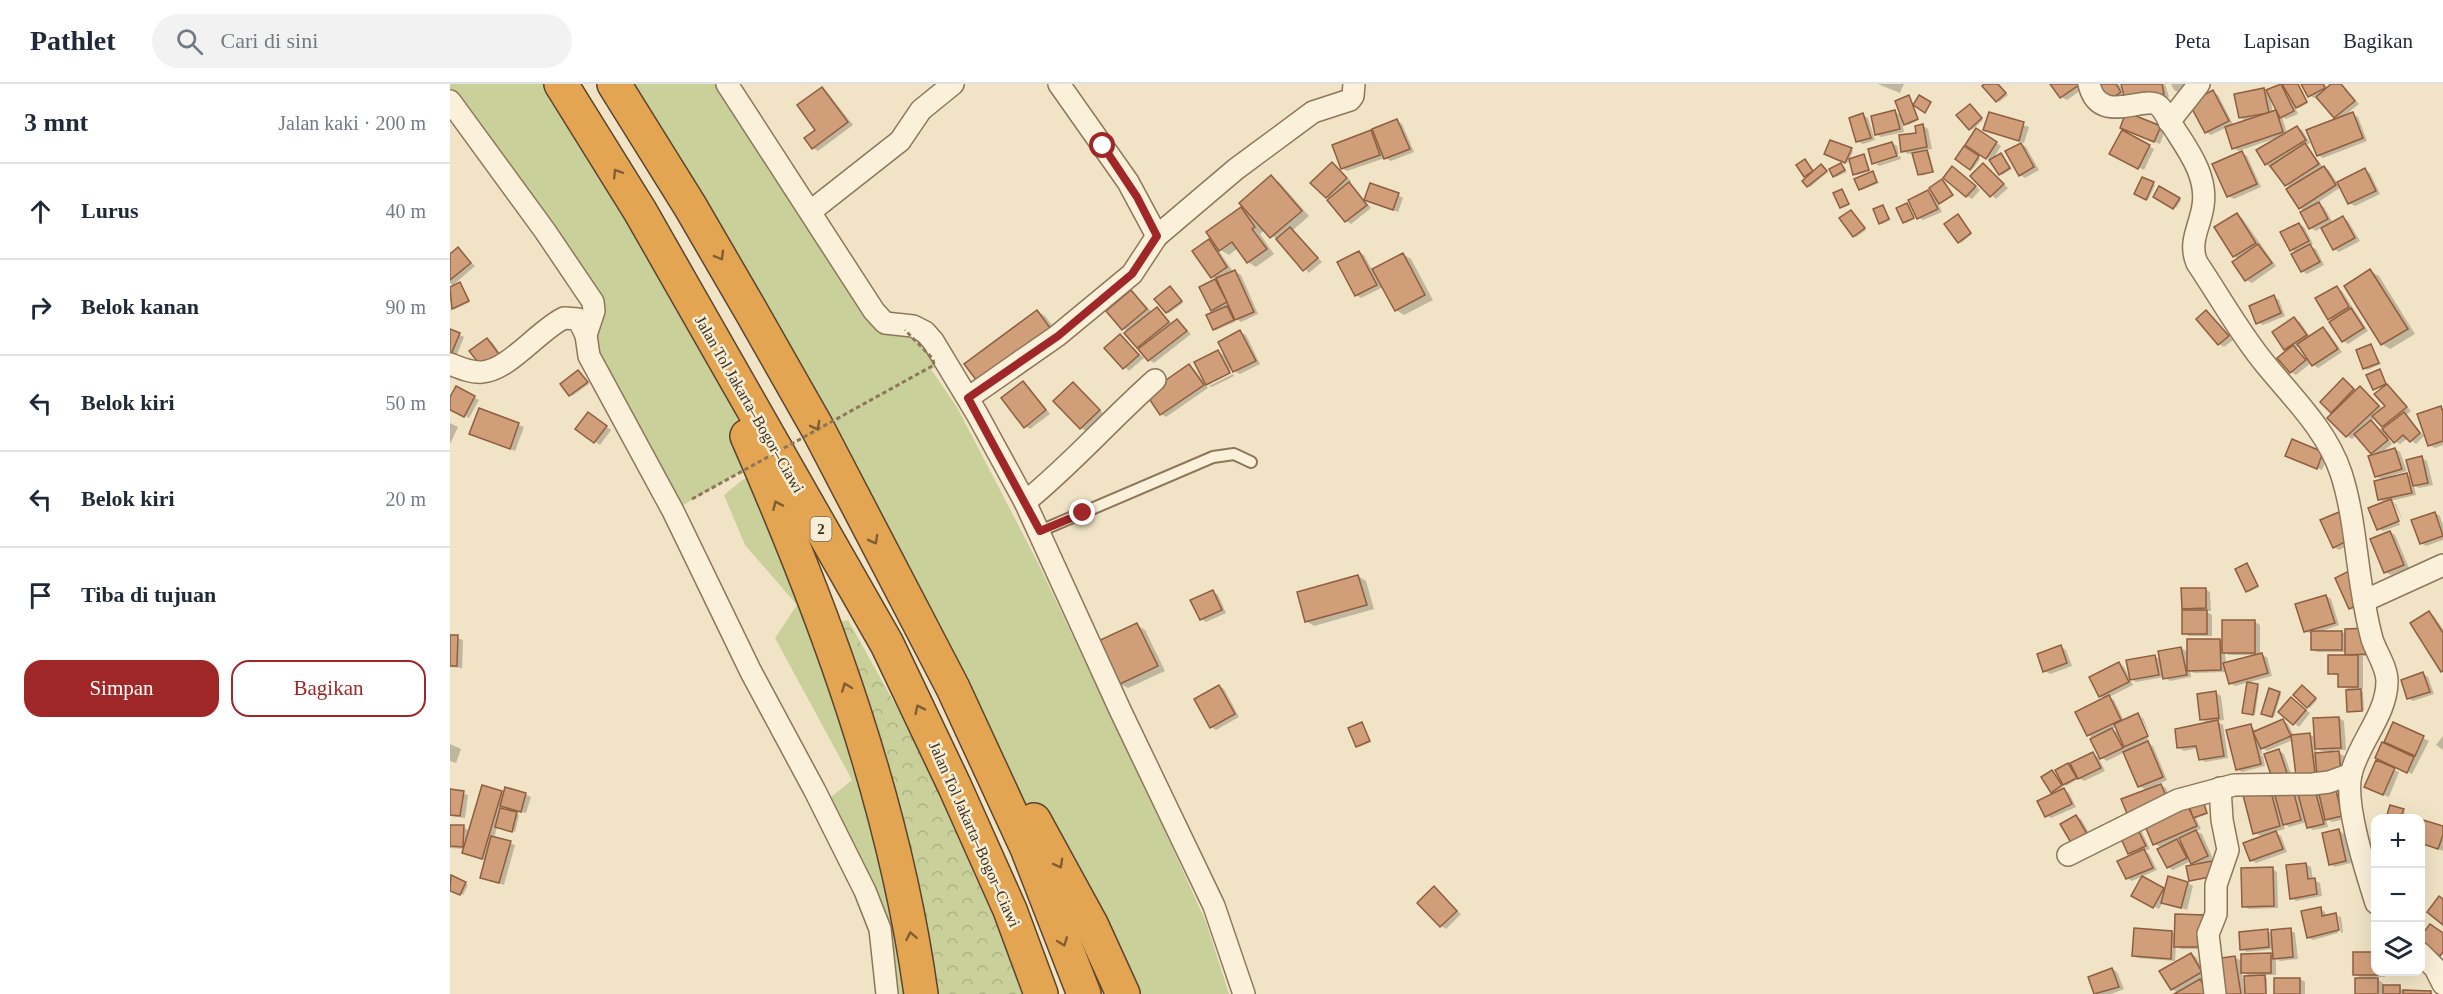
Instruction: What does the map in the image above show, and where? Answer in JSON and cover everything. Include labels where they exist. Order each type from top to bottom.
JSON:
[{"type":"highway","name":"Jalan Tol Jakarta–Bogor–Ciawi","points":[[561,84],[640,210],[887,644],[951,776],[1005,900],[1041,994]]},
{"type":"highway","points":[[614,84],[690,206],[818,429],[953,688],[1027,848],[1083,994]]},
{"type":"highway","points":[[640,210],[705,341],[788,528],[858,721],[889,837],[921,994]]},
{"type":"highway","points":[[953,688],[1062,869],[1092,926],[1123,994]]},
{"type":"street","points":[[728,84],[881,319],[889,324],[913,326],[925,332],[948,363],[968,398],[1040,531],[1064,589],[1214,906],[1244,994]]},
{"type":"street","points":[[811,212],[900,141],[921,110],[953,84]]},
{"type":"street","points":[[1059,84],[1128,182],[1157,236]]},
{"type":"street","points":[[968,398],[1058,336],[1132,274],[1157,236],[1236,169],[1313,112],[1350,100],[1353,96],[1354,84]]},
{"type":"street","points":[[2089,84],[2096,98],[2102,103],[2124,108],[2153,103],[2159,105],[2190,153],[2200,174],[2204,203],[2193,238],[2194,256],[2252,347],[2308,415],[2330,447],[2348,498],[2372,639],[2387,676],[2387,687],[2381,710],[2365,739],[2351,774],[2351,805],[2371,883]]},
{"type":"street","points":[[2169,122],[2199,84]]},
{"type":"street","points":[[450,101],[591,298],[594,311],[586,335],[586,346],[595,368],[673,511],[752,672],[865,891],[879,929],[887,994]]},
{"type":"street","points":[[450,364],[475,372],[489,371],[524,349],[564,318],[578,319],[586,335]]},
{"type":"street","points":[[1025,502],[1062,472],[1113,419],[1155,380]]},
{"type":"street","points":[[2364,601],[2443,565]]},
{"type":"street","points":[[2068,855],[2178,800],[2220,788],[2252,783],[2313,784],[2329,782],[2351,774]]},
{"type":"street","points":[[2215,994],[2208,934],[2216,914],[2216,885],[2228,850],[2222,820],[2220,788]]},
{"type":"street","points":[[2425,957],[2435,968],[2443,984]]},
{"type":"lane","points":[[1040,531],[1213,458],[1234,454],[1251,462]]},
{"type":"path","points":[[692,499],[934,365],[933,359],[905,330]]},
{"type":"green space","points":[[450,84],[561,84],[705,341],[756,463],[673,511],[597,371],[594,311],[450,101]]},
{"type":"green space","points":[[614,84],[727,84],[864,294],[948,363],[931,369],[958,409],[1038,563],[1206,922],[1229,994],[1123,994]]},
{"type":"green space","points":[[761,470],[789,530],[921,994],[888,994],[884,937],[831,797],[852,780],[775,638],[797,605],[745,545],[724,495],[741,481]]},
{"type":"green space","points":[[848,620],[1010,910],[1041,994],[921,994],[824,626]]},
{"type":"building","points":[[1998,84],[2006,93],[1996,102],[1982,86]]},
{"type":"building","points":[[2050,84],[2079,84],[2079,85],[2060,98]]},
{"type":"building","points":[[2099,84],[2116,84],[2121,92],[2109,100]]},
{"type":"building","points":[[2121,84],[2162,84],[2164,94],[2126,104]]},
{"type":"building","points":[[2281,84],[2294,111],[2280,118],[2266,90]]},
{"type":"building","points":[[2282,84],[2298,84],[2307,102],[2296,108]]},
{"type":"building","points":[[2301,84],[2323,84],[2325,88],[2308,97]]},
{"type":"building","points":[[2331,84],[2341,84],[2355,101],[2334,118],[2316,97]]},
{"type":"building","points":[[822,87],[848,122],[812,149],[804,138],[815,130],[797,105]]},
{"type":"building","points":[[2264,88],[2269,113],[2239,118],[2234,94]]},
{"type":"building","points":[[2213,90],[2229,121],[2205,133],[2189,103]]},
{"type":"building","points":[[1909,95],[1918,119],[1904,125],[1895,101]]},
{"type":"building","points":[[1919,95],[1931,102],[1925,113],[1913,105]]},
{"type":"building","points":[[1970,104],[1982,118],[1969,130],[1956,115]]},
{"type":"building","points":[[1895,110],[1900,129],[1875,135],[1871,116]]},
{"type":"building","points":[[2276,110],[2283,132],[2232,149],[2225,127]]},
{"type":"building","points":[[1989,112],[2024,122],[2019,141],[1983,130]]},
{"type":"building","points":[[2126,112],[2161,126],[2154,142],[2120,128]]},
{"type":"building","points":[[2353,112],[2363,138],[2317,156],[2306,130]]},
{"type":"building","points":[[1863,113],[1871,138],[1856,142],[1849,118]]},
{"type":"building","points":[[1397,119],[1410,149],[1384,159],[1372,129]]},
{"type":"building","points":[[1923,124],[1927,147],[1901,152],[1899,135],[1916,133],[1915,126]]},
{"type":"building","points":[[2297,126],[2306,140],[2265,165],[2256,150]]},
{"type":"building","points":[[1976,128],[1997,142],[1986,159],[1965,145]]},
{"type":"building","points":[[1371,130],[1380,155],[1341,169],[1332,145]]},
{"type":"building","points":[[2122,130],[2150,145],[2138,169],[2109,154]]},
{"type":"building","points":[[1830,140],[1852,148],[1845,163],[1824,154]]},
{"type":"building","points":[[1892,142],[1897,156],[1872,164],[1868,149]]},
{"type":"building","points":[[2021,143],[2034,167],[2019,176],[2005,151]]},
{"type":"building","points":[[2305,143],[2319,164],[2285,186],[2270,166]]},
{"type":"building","points":[[1964,146],[1979,156],[1970,170],[1955,159]]},
{"type":"building","points":[[1927,150],[1933,172],[1918,175],[1912,153]]},
{"type":"building","points":[[2242,151],[2257,184],[2227,197],[2212,164]]},
{"type":"building","points":[[2001,153],[2010,168],[1999,175],[1989,160]]},
{"type":"building","points":[[1864,154],[1869,170],[1853,175],[1849,159]]},
{"type":"building","points":[[1805,159],[1813,171],[1804,177],[1796,165]]},
{"type":"building","points":[[1332,162],[1347,178],[1326,198],[1310,183]]},
{"type":"building","points":[[1841,163],[1845,170],[1833,177],[1829,169]]},
{"type":"building","points":[[1983,163],[2004,184],[1990,197],[1970,176]]},
{"type":"building","points":[[1821,164],[1827,171],[1807,187],[1802,181]]},
{"type":"building","points":[[1952,166],[1976,186],[1966,197],[1943,178]]},
{"type":"building","points":[[2324,166],[2336,185],[2299,209],[2286,189]]},
{"type":"building","points":[[2365,168],[2376,191],[2348,204],[2337,182]]},
{"type":"building","points":[[1873,171],[1877,182],[1859,190],[1854,179]]},
{"type":"building","points":[[1271,175],[1302,211],[1270,238],[1239,203]]},
{"type":"building","points":[[2142,177],[2154,182],[2146,200],[2134,194]]},
{"type":"building","points":[[1942,179],[1953,195],[1939,204],[1929,188]]},
{"type":"building","points":[[1349,182],[1367,205],[1345,222],[1327,200]]},
{"type":"building","points":[[1370,183],[1399,193],[1393,210],[1364,200]]},
{"type":"building","points":[[2159,186],[2180,198],[2173,209],[2153,197]]},
{"type":"building","points":[[1842,189],[1849,204],[1840,208],[1833,193]]},
{"type":"building","points":[[1928,190],[1938,209],[1917,219],[1908,200]]},
{"type":"building","points":[[2319,202],[2328,219],[2309,229],[2300,212]]},
{"type":"building","points":[[1907,203],[1914,218],[1903,223],[1896,208]]},
{"type":"building","points":[[1883,205],[1889,219],[1879,224],[1873,209]]},
{"type":"building","points":[[1241,207],[1255,227],[1252,229],[1267,249],[1247,263],[1232,242],[1219,251],[1206,232]]},
{"type":"building","points":[[1851,210],[1865,228],[1853,237],[1839,218]]},
{"type":"building","points":[[2237,213],[2256,243],[2233,257],[2214,227]]},
{"type":"building","points":[[1958,214],[1971,233],[1958,243],[1944,224]]},
{"type":"building","points":[[2343,216],[2355,238],[2333,250],[2321,228]]},
{"type":"building","points":[[2299,223],[2309,241],[2290,251],[2280,232]]},
{"type":"building","points":[[1290,227],[1318,258],[1303,271],[1276,239]]},
{"type":"building","points":[[1209,239],[1227,267],[1211,278],[1192,251]]},
{"type":"building","points":[[2258,244],[2272,263],[2245,281],[2232,262]]},
{"type":"building","points":[[2310,244],[2320,262],[2301,272],[2291,254]]},
{"type":"building","points":[[458,247],[471,263],[450,280],[450,254]]},
{"type":"building","points":[[1359,251],[1377,285],[1355,296],[1337,262]]},
{"type":"building","points":[[1403,253],[1425,295],[1395,311],[1372,269]]},
{"type":"building","points":[[2370,269],[2408,329],[2381,345],[2344,286]]},
{"type":"building","points":[[1235,270],[1254,312],[1235,320],[1216,278]]},
{"type":"building","points":[[1215,279],[1227,302],[1211,311],[1199,287]]},
{"type":"building","points":[[460,282],[469,301],[452,309],[450,287]]},
{"type":"building","points":[[1170,286],[1182,301],[1166,313],[1154,299]]},
{"type":"building","points":[[2337,286],[2349,307],[2328,320],[2315,298]]},
{"type":"building","points":[[1131,290],[1147,309],[1122,330],[1106,311]]},
{"type":"building","points":[[2274,295],[2281,313],[2256,324],[2249,306]]},
{"type":"building","points":[[1227,306],[1234,320],[1213,330],[1206,315]]},
{"type":"building","points":[[1157,307],[1169,322],[1137,348],[1124,333]]},
{"type":"building","points":[[2351,308],[2364,328],[2342,342],[2329,322]]},
{"type":"building","points":[[1037,310],[1053,332],[980,385],[964,364]]},
{"type":"building","points":[[2206,310],[2229,336],[2218,345],[2196,319]]},
{"type":"building","points":[[2294,317],[2307,335],[2284,350],[2272,332]]},
{"type":"building","points":[[1177,319],[1187,331],[1148,361],[1138,349]]},
{"type":"building","points":[[2323,327],[2338,349],[2312,366],[2297,344]]},
{"type":"building","points":[[450,329],[460,333],[450,357]]},
{"type":"building","points":[[1240,330],[1256,361],[1233,372],[1218,342]]},
{"type":"building","points":[[1120,334],[1139,355],[1123,369],[1104,348]]},
{"type":"building","points":[[487,338],[501,357],[484,370],[469,351]]},
{"type":"building","points":[[2371,344],[2379,363],[2363,369],[2356,350]]},
{"type":"building","points":[[2293,345],[2306,360],[2290,373],[2277,358]]},
{"type":"building","points":[[1218,350],[1230,373],[1206,385],[1194,362]]},
{"type":"building","points":[[1189,364],[1204,385],[1160,415],[1146,394]]},
{"type":"building","points":[[2380,369],[2386,384],[2373,390],[2366,375]]},
{"type":"building","points":[[578,370],[588,382],[569,396],[560,384]]},
{"type":"building","points":[[2343,378],[2354,389],[2331,413],[2320,402]]},
{"type":"building","points":[[1023,381],[1046,410],[1024,428],[1001,398]]},
{"type":"building","points":[[1073,382],[1100,410],[1080,429],[1053,401]]},
{"type":"building","points":[[2387,384],[2407,407],[2382,427],[2372,416],[2385,406],[2374,394]]},
{"type":"building","points":[[456,386],[475,396],[464,417],[450,410],[450,397]]},
{"type":"building","points":[[2360,386],[2379,406],[2346,437],[2327,418]]},
{"type":"building","points":[[2441,406],[2443,441],[2428,446],[2417,414]]},
{"type":"building","points":[[479,408],[519,423],[510,449],[469,434]]},
{"type":"building","points":[[588,412],[607,426],[594,443],[575,429]]},
{"type":"building","points":[[2404,412],[2420,433],[2410,442],[2403,435],[2394,443],[2382,429]]},
{"type":"building","points":[[2371,420],[2388,440],[2371,454],[2354,434]]},
{"type":"building","points":[[2292,439],[2323,452],[2317,469],[2285,456]]},
{"type":"building","points":[[2395,448],[2402,469],[2375,477],[2368,456]]},
{"type":"building","points":[[2422,456],[2428,483],[2413,486],[2406,460]]},
{"type":"building","points":[[2407,473],[2412,493],[2378,500],[2374,481]]},
{"type":"building","points":[[2391,499],[2399,521],[2377,530],[2368,508]]},
{"type":"building","points":[[2339,512],[2351,539],[2333,548],[2320,520]]},
{"type":"building","points":[[2435,512],[2443,536],[2420,544],[2411,520]]},
{"type":"building","points":[[2390,531],[2404,565],[2384,573],[2370,539]]},
{"type":"building","points":[[2247,563],[2258,586],[2246,592],[2235,569]]},
{"type":"building","points":[[2349,571],[2364,603],[2349,609],[2335,578]]},
{"type":"building","points":[[1358,575],[1367,605],[1305,622],[1297,592]]},
{"type":"building","points":[[2181,588],[2206,588],[2206,608],[2182,609]]},
{"type":"building","points":[[1213,590],[1222,610],[1200,620],[1190,600]]},
{"type":"building","points":[[2326,595],[2335,623],[2304,632],[2295,604]]},
{"type":"building","points":[[2182,610],[2207,610],[2207,634],[2182,634]]},
{"type":"building","points":[[2429,611],[2443,633],[2443,671],[2441,672],[2410,623]]},
{"type":"building","points":[[2222,620],[2255,620],[2255,653],[2222,653]]},
{"type":"building","points":[[1137,623],[1158,666],[1118,685],[1098,641]]},
{"type":"building","points":[[2369,628],[2369,654],[2345,655],[2345,629]]},
{"type":"building","points":[[2311,631],[2342,631],[2342,650],[2311,650]]},
{"type":"building","points":[[450,635],[458,635],[457,666],[450,666]]},
{"type":"building","points":[[2187,639],[2220,639],[2221,670],[2187,671]]},
{"type":"building","points":[[2061,645],[2067,663],[2043,672],[2037,654]]},
{"type":"building","points":[[2181,647],[2187,675],[2163,679],[2158,651]]},
{"type":"building","points":[[2262,653],[2268,673],[2229,684],[2223,663]]},
{"type":"building","points":[[2155,655],[2159,675],[2130,680],[2126,660]]},
{"type":"building","points":[[2328,655],[2358,655],[2358,687],[2338,687],[2338,674],[2328,674]]},
{"type":"building","points":[[2119,662],[2129,682],[2099,697],[2089,677]]},
{"type":"building","points":[[2423,672],[2430,692],[2407,699],[2401,680]]},
{"type":"building","points":[[2247,682],[2258,684],[2253,715],[2242,713]]},
{"type":"building","points":[[1219,685],[1235,714],[1210,728],[1194,699]]},
{"type":"building","points":[[2302,685],[2316,698],[2307,708],[2293,695]]},
{"type":"building","points":[[2269,688],[2280,692],[2272,717],[2261,714]]},
{"type":"building","points":[[2361,689],[2362,711],[2347,712],[2346,690]]},
{"type":"building","points":[[2216,691],[2219,718],[2200,720],[2197,694]]},
{"type":"building","points":[[2109,695],[2121,720],[2087,736],[2075,712]]},
{"type":"building","points":[[2291,697],[2306,710],[2293,725],[2278,712]]},
{"type":"building","points":[[2138,713],[2148,736],[2124,747],[2114,724]]},
{"type":"building","points":[[2339,717],[2341,748],[2315,749],[2313,718]]},
{"type":"building","points":[[2283,719],[2291,736],[2261,749],[2253,732]]},
{"type":"building","points":[[2218,720],[2224,756],[2199,760],[2196,746],[2177,748],[2175,729]]},
{"type":"building","points":[[1362,722],[1370,741],[1356,747],[1348,728]]},
{"type":"building","points":[[2393,722],[2424,736],[2415,756],[2384,742]]},
{"type":"building","points":[[2251,724],[2261,764],[2236,770],[2226,730]]},
{"type":"building","points":[[2112,728],[2123,748],[2100,759],[2090,739]]},
{"type":"building","points":[[2310,733],[2316,781],[2297,784],[2291,735]]},
{"type":"building","points":[[2148,741],[2163,777],[2138,787],[2123,752]]},
{"type":"building","points":[[2382,742],[2414,757],[2407,773],[2375,758]]},
{"type":"building","points":[[2279,749],[2288,776],[2273,781],[2264,754]]},
{"type":"building","points":[[2339,751],[2341,773],[2317,775],[2315,753]]},
{"type":"building","points":[[2093,752],[2101,768],[2078,779],[2070,763]]},
{"type":"building","points":[[2376,760],[2395,768],[2383,795],[2364,787]]},
{"type":"building","points":[[2068,763],[2077,778],[2063,785],[2055,770]]},
{"type":"building","points":[[2052,770],[2062,785],[2051,793],[2041,777]]},
{"type":"building","points":[[2161,784],[2168,801],[2128,816],[2121,799]]},
{"type":"building","points":[[482,785],[502,791],[482,859],[462,853]]},
{"type":"building","points":[[2314,786],[2324,824],[2307,828],[2297,790]]},
{"type":"building","points":[[505,787],[526,793],[521,812],[500,806]]},
{"type":"building","points":[[2064,788],[2072,804],[2045,817],[2037,801]]},
{"type":"building","points":[[2270,788],[2280,826],[2253,834],[2243,795]]},
{"type":"building","points":[[450,789],[464,791],[460,816],[450,815]]},
{"type":"building","points":[[2293,790],[2301,820],[2283,825],[2275,796]]},
{"type":"building","points":[[2336,790],[2342,816],[2325,820],[2319,794]]},
{"type":"building","points":[[2202,798],[2207,813],[2193,818],[2188,803]]},
{"type":"building","points":[[2186,802],[2197,826],[2153,845],[2143,821]]},
{"type":"building","points":[[2390,805],[2404,809],[2402,814],[2387,814]]},
{"type":"building","points":[[500,808],[517,812],[512,832],[495,827]]},
{"type":"building","points":[[2076,815],[2089,837],[2073,846],[2060,824]]},
{"type":"building","points":[[2425,821],[2443,826],[2443,835],[2438,849],[2425,845]]},
{"type":"building","points":[[450,825],[464,825],[463,847],[450,846]]},
{"type":"building","points":[[2136,826],[2146,846],[2128,854],[2119,834]]},
{"type":"building","points":[[2339,829],[2346,861],[2329,865],[2322,833]]},
{"type":"building","points":[[2196,830],[2208,856],[2191,864],[2179,838]]},
{"type":"building","points":[[2276,831],[2283,849],[2250,861],[2243,843]]},
{"type":"building","points":[[491,836],[511,841],[499,883],[480,878]]},
{"type":"building","points":[[2177,839],[2187,858],[2167,868],[2157,849]]},
{"type":"building","points":[[2144,849],[2153,868],[2126,879],[2117,861]]},
{"type":"building","points":[[2212,861],[2215,876],[2189,881],[2186,866]]},
{"type":"building","points":[[2306,863],[2308,879],[2315,878],[2317,894],[2290,899],[2286,865]]},
{"type":"building","points":[[2273,867],[2274,906],[2242,907],[2241,868]]},
{"type":"building","points":[[451,875],[466,882],[460,895],[450,891]]},
{"type":"building","points":[[2142,876],[2164,888],[2153,908],[2131,896]]},
{"type":"building","points":[[2168,876],[2188,882],[2181,908],[2161,903]]},
{"type":"building","points":[[1434,886],[1457,911],[1440,927],[1417,903]]},
{"type":"building","points":[[2439,896],[2443,899],[2443,925],[2427,912]]},
{"type":"building","points":[[2321,907],[2322,916],[2336,913],[2339,930],[2307,938],[2301,911]]},
{"type":"building","points":[[2175,914],[2206,915],[2205,947],[2174,947]]},
{"type":"building","points":[[2430,924],[2443,933],[2443,952],[2440,956],[2425,947],[2425,930]]},
{"type":"building","points":[[2134,928],[2172,931],[2171,959],[2132,956]]},
{"type":"building","points":[[2291,928],[2293,957],[2273,959],[2271,930]]},
{"type":"building","points":[[2268,929],[2269,947],[2240,950],[2239,932]]},
{"type":"building","points":[[2353,952],[2371,952],[2371,975],[2353,975]]},
{"type":"building","points":[[2191,953],[2202,972],[2171,990],[2159,971]]},
{"type":"building","points":[[2271,953],[2271,973],[2241,973],[2241,954]]},
{"type":"building","points":[[2235,956],[2241,994],[2220,994],[2215,959]]},
{"type":"building","points":[[2112,968],[2119,987],[2094,994],[2088,977]]},
{"type":"building","points":[[2265,975],[2266,994],[2245,994],[2244,976]]},
{"type":"building","points":[[2274,978],[2300,978],[2300,994],[2274,994]]},
{"type":"building","points":[[2355,978],[2378,978],[2378,994],[2355,994]]},
{"type":"building","points":[[2200,979],[2209,994],[2174,994]]},
{"type":"building","points":[[2383,985],[2400,985],[2400,994],[2383,994]]},
{"type":"building","points":[[2403,990],[2431,991],[2431,994],[2403,994]]},
{"type":"route","points":[[1083,513],[1040,531],[968,398],[1058,336],[1132,274],[1157,236],[1137,197],[1103,146]]}]
